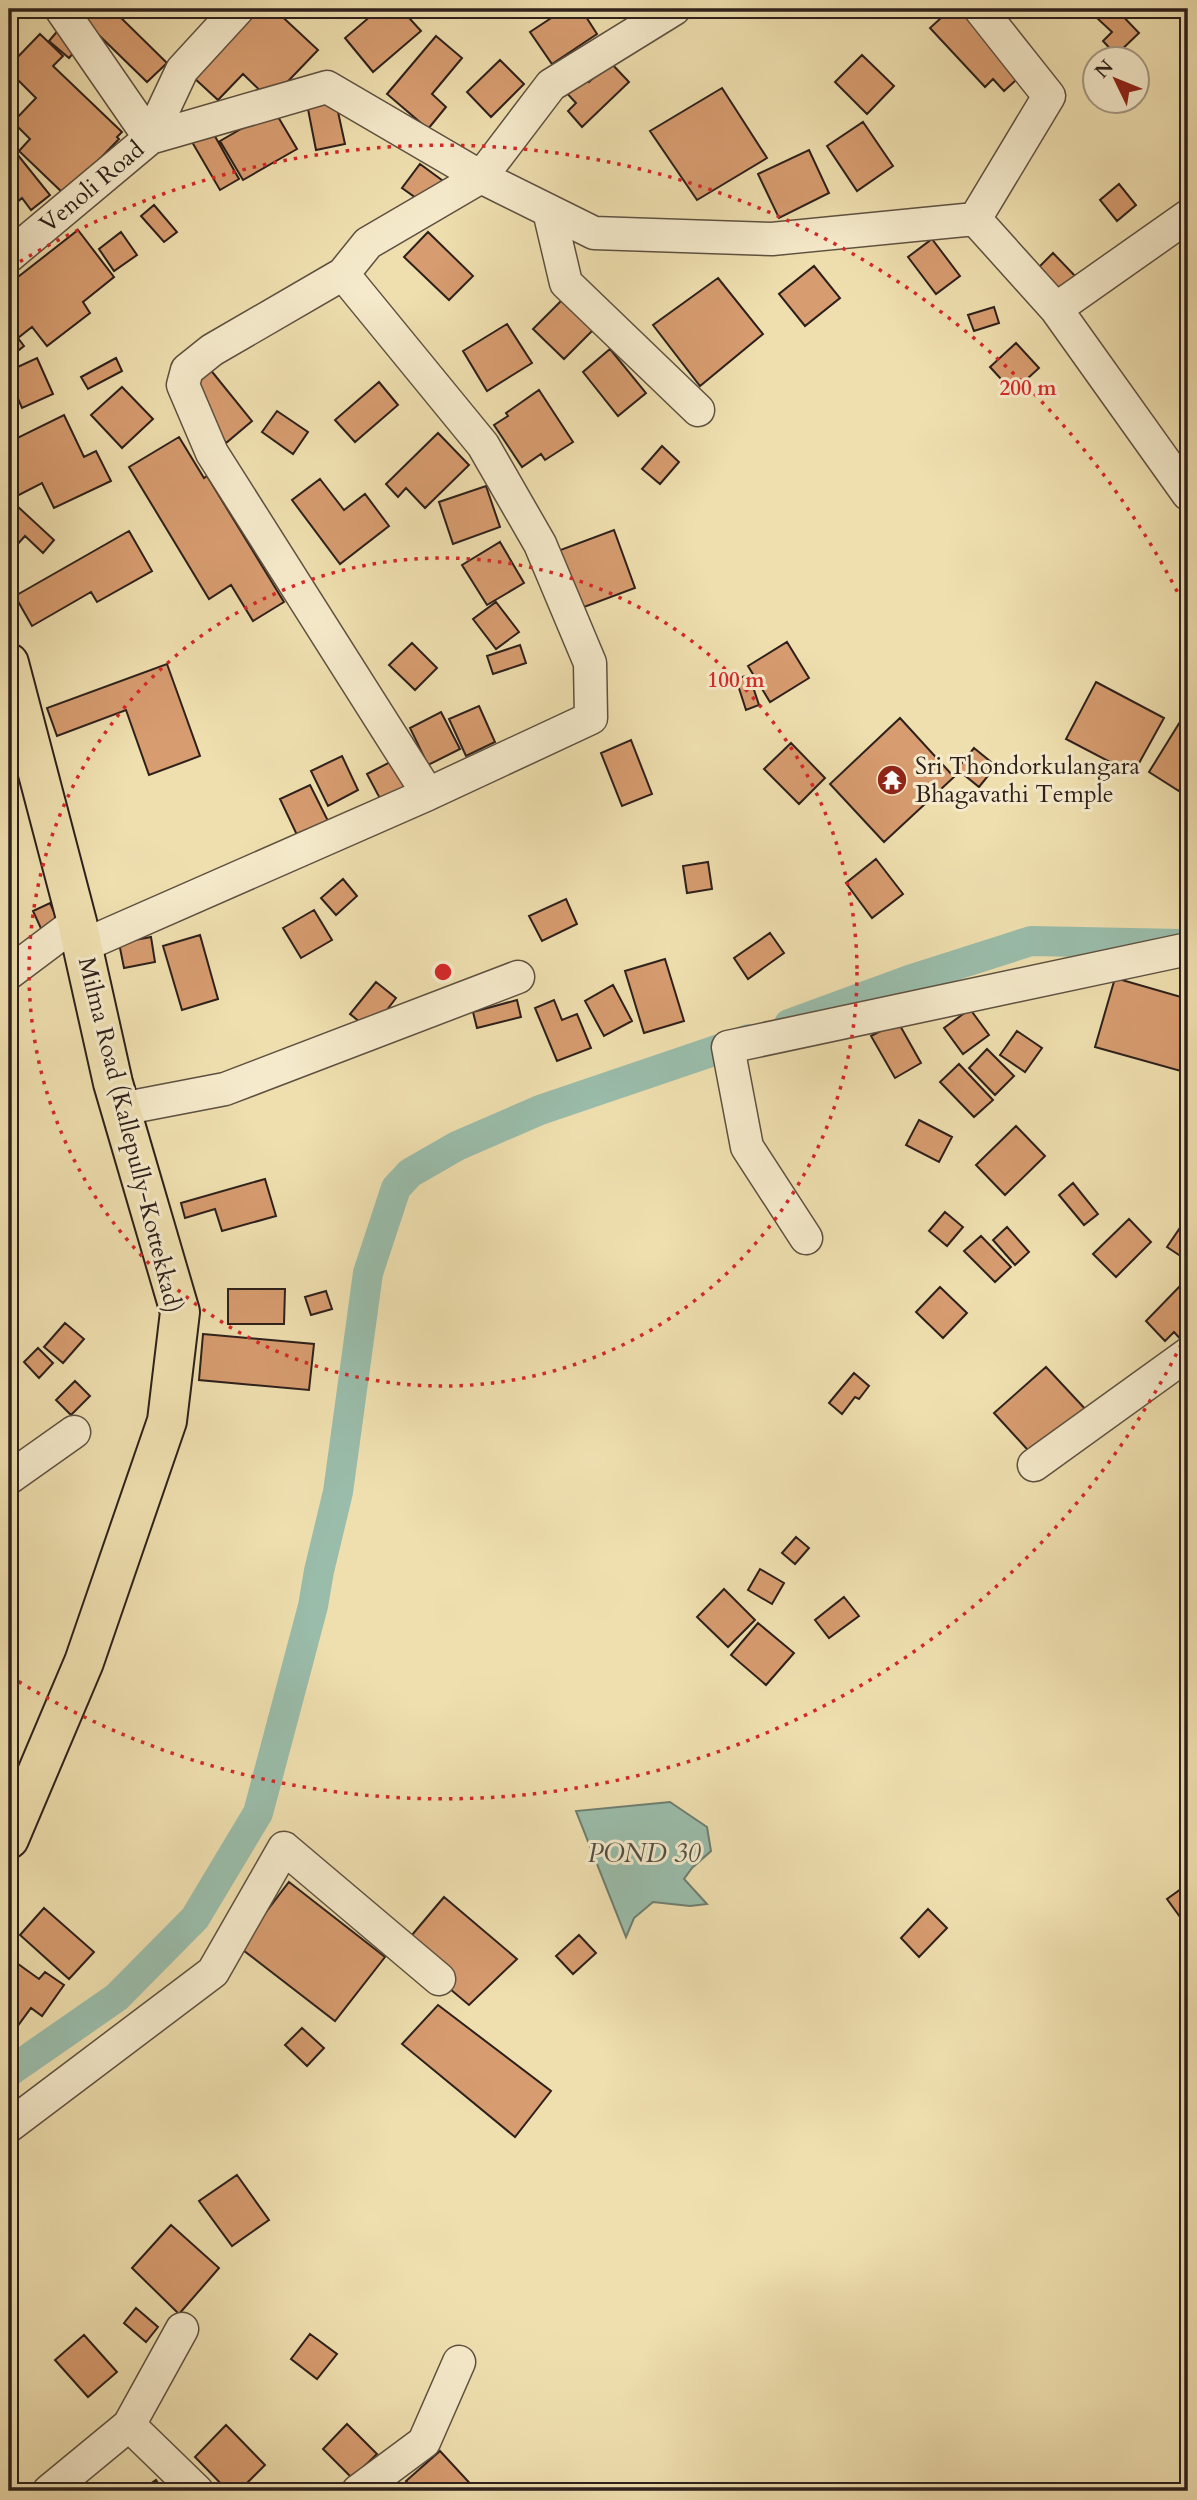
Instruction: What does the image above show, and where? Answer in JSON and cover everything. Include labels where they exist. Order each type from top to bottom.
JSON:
[{"type":"main road","name":"Milma Road (Kallepully-Kottekkad)","points":[[9,663],[79,934],[113,1083],[180,1312],[167,1421],[84,1662],[9,1839]]},
{"type":"street","points":[[61,9],[150,138],[327,87],[481,177],[593,233],[772,239],[975,219]]},
{"type":"street","name":"Venoli Road","points":[[9,256],[150,138],[182,70],[238,9]]},
{"type":"street","points":[[428,794],[212,453],[183,385],[187,370],[212,350],[343,274],[368,243],[481,177],[551,85],[674,9]]},
{"type":"street","points":[[975,219],[1049,96],[979,9]]},
{"type":"street","points":[[549,211],[566,283],[698,410]]},
{"type":"street","points":[[1056,309],[1188,216]]},
{"type":"street","points":[[975,219],[1056,309],[1188,494]]},
{"type":"street","points":[[9,973],[79,934],[428,794],[591,718],[590,663],[540,544],[483,444],[343,274]]},
{"type":"street","points":[[806,1238],[747,1147],[728,1047],[1188,949]]},
{"type":"street","points":[[121,1110],[225,1089],[517,977]]},
{"type":"street","points":[[1034,1465],[1188,1354]]},
{"type":"street","points":[[9,1478],[74,1432]]},
{"type":"street","points":[[9,2126],[213,1972],[284,1848],[439,1979]]},
{"type":"street","points":[[49,2491],[129,2426],[182,2329]]},
{"type":"street","points":[[358,2491],[424,2442],[459,2362]]},
{"type":"street","points":[[129,2426],[197,2491]]},
{"type":"water","name":"POND 30","points":[[670,1802],[707,1827],[711,1851],[684,1879],[707,1904],[690,1906],[653,1902],[634,1918],[626,1937],[576,1811]]},
{"type":"building","points":[[72,9],[112,9],[167,63],[147,82]]},
{"type":"building","points":[[259,9],[274,9],[318,50],[270,100],[243,74],[218,100],[193,77]]},
{"type":"building","points":[[379,9],[401,9],[421,31],[373,72],[345,38]]},
{"type":"building","points":[[565,9],[581,9],[597,34],[552,64],[530,32]]},
{"type":"building","points":[[932,9],[971,9],[1026,71],[1004,91],[993,79],[985,87],[930,28],[941,18]]},
{"type":"building","points":[[1106,9],[1116,9],[1139,33],[1125,46],[1108,46],[1103,41],[1112,32],[1097,18]]},
{"type":"building","points":[[61,27],[81,44],[69,58],[49,41]]},
{"type":"building","points":[[40,34],[63,56],[53,66],[122,132],[117,137],[119,139],[65,195],[19,151],[30,139],[13,122],[36,98],[9,71],[9,66]]},
{"type":"building","points":[[436,36],[462,58],[432,94],[446,107],[428,129],[387,94]]},
{"type":"building","points":[[862,55],[894,86],[867,114],[835,82]]},
{"type":"building","points":[[500,60],[524,84],[491,117],[467,92]]},
{"type":"building","points":[[610,62],[629,82],[582,127],[568,111],[576,103],[563,89],[580,72],[589,82]]},
{"type":"building","points":[[722,88],[767,158],[697,200],[650,131]]},
{"type":"building","points":[[335,98],[345,144],[316,150],[307,104]]},
{"type":"building","points":[[274,110],[297,149],[243,180],[220,141]]},
{"type":"building","points":[[863,122],[893,166],[857,191],[827,146]]},
{"type":"building","points":[[212,131],[239,179],[220,190],[192,142]]},
{"type":"building","points":[[9,144],[50,195],[31,210],[22,198],[9,209]]},
{"type":"building","points":[[809,150],[829,193],[779,218],[758,174]]},
{"type":"building","points":[[420,164],[450,186],[433,210],[402,188]]},
{"type":"building","points":[[1119,184],[1136,205],[1117,221],[1100,200]]},
{"type":"building","points":[[154,205],[177,232],[164,242],[141,216]]},
{"type":"building","points":[[78,230],[114,277],[83,302],[90,313],[47,346],[32,327],[18,338],[24,346],[9,358],[9,284]]},
{"type":"building","points":[[121,232],[137,255],[114,271],[99,249]]},
{"type":"building","points":[[428,232],[473,276],[449,300],[404,257]]},
{"type":"building","points":[[932,239],[960,276],[936,294],[908,257]]},
{"type":"building","points":[[1053,253],[1077,278],[1061,293],[1038,268]]},
{"type":"building","points":[[814,266],[840,298],[805,326],[779,294]]},
{"type":"building","points":[[718,278],[763,334],[700,386],[653,325]]},
{"type":"building","points":[[572,290],[602,321],[564,359],[533,329]]},
{"type":"building","points":[[994,307],[999,323],[974,331],[968,315]]},
{"type":"building","points":[[507,324],[532,363],[487,391],[463,351]]},
{"type":"building","points":[[1016,343],[1039,368],[1013,392],[990,367]]},
{"type":"building","points":[[610,349],[646,393],[618,416],[583,372]]},
{"type":"building","points":[[37,358],[53,394],[22,408],[9,378],[9,371]]},
{"type":"building","points":[[116,358],[122,371],[88,389],[81,377]]},
{"type":"building","points":[[209,368],[252,421],[226,443],[182,389]]},
{"type":"building","points":[[379,382],[398,405],[355,442],[335,420]]},
{"type":"building","points":[[122,387],[153,419],[122,448],[91,415]]},
{"type":"building","points":[[9,390],[18,407],[9,412]]},
{"type":"building","points":[[539,390],[573,442],[545,460],[541,454],[522,467],[494,425],[508,416],[506,413]]},
{"type":"building","points":[[277,411],[308,432],[293,454],[262,432]]},
{"type":"building","points":[[64,415],[84,457],[96,451],[111,481],[54,508],[42,483],[9,500],[9,442]]},
{"type":"building","points":[[438,433],[469,465],[425,508],[406,488],[398,497],[386,484]]},
{"type":"building","points":[[179,437],[204,478],[207,476],[284,602],[253,621],[231,585],[209,599],[129,467]]},
{"type":"building","points":[[662,446],[679,462],[660,484],[642,469]]},
{"type":"building","points":[[320,479],[344,510],[365,494],[389,526],[340,564],[292,500]]},
{"type":"building","points":[[486,486],[500,527],[453,544],[439,502]]},
{"type":"building","points":[[16,505],[54,540],[43,553],[25,536],[15,547],[9,542],[9,513]]},
{"type":"building","points":[[614,530],[635,588],[576,610],[555,552]]},
{"type":"building","points":[[129,531],[152,571],[97,602],[91,592],[32,626],[15,596]]},
{"type":"building","points":[[500,542],[524,583],[487,605],[462,565]]},
{"type":"building","points":[[496,602],[519,632],[496,649],[473,619]]},
{"type":"building","points":[[787,642],[809,678],[770,702],[748,666]]},
{"type":"building","points":[[412,643],[437,668],[415,690],[389,665]]},
{"type":"building","points":[[520,645],[526,663],[493,674],[487,656]]},
{"type":"building","points":[[167,664],[200,756],[149,775],[126,710],[57,736],[47,708]]},
{"type":"building","points":[[749,675],[759,705],[746,710],[736,679]]},
{"type":"building","points":[[1096,682],[1164,718],[1133,774],[1066,739]]},
{"type":"building","points":[[479,706],[495,742],[466,756],[449,719]]},
{"type":"building","points":[[441,712],[460,749],[428,765],[410,728]]},
{"type":"building","points":[[1183,717],[1188,721],[1188,776],[1179,791],[1149,772]]},
{"type":"building","name":"Sri Thondorkulangara Bhagavathi Temple","points":[[900,718],[954,777],[884,842],[830,784]]},
{"type":"building","points":[[631,740],[652,794],[622,806],[601,753]]},
{"type":"building","points":[[791,743],[825,778],[799,804],[764,769]]},
{"type":"building","points":[[974,748],[996,766],[979,787],[957,769]]},
{"type":"building","points":[[342,756],[358,790],[328,806],[311,771]]},
{"type":"building","points":[[398,758],[416,791],[385,808],[367,774]]},
{"type":"building","points":[[310,785],[328,821],[297,835],[280,799]]},
{"type":"building","points":[[876,859],[903,894],[872,918],[846,883]]},
{"type":"building","points":[[708,862],[712,889],[687,893],[683,866]]},
{"type":"building","points":[[343,879],[357,896],[336,915],[321,898]]},
{"type":"building","points":[[566,899],[577,924],[542,941],[529,916]]},
{"type":"building","points":[[50,903],[60,925],[43,933],[33,911]]},
{"type":"building","points":[[314,910],[332,940],[301,958],[283,928]]},
{"type":"building","points":[[770,933],[784,953],[748,979],[734,958]]},
{"type":"building","points":[[200,935],[218,999],[182,1010],[163,946]]},
{"type":"building","points":[[151,937],[155,962],[124,968],[119,943]]},
{"type":"building","points":[[665,959],[684,1021],[644,1033],[625,971]]},
{"type":"building","points":[[1115,978],[1188,999],[1188,1073],[1095,1047]]},
{"type":"building","points":[[376,982],[396,998],[371,1031],[350,1014]]},
{"type":"building","points":[[613,985],[632,1021],[604,1036],[585,1001]]},
{"type":"building","points":[[517,1000],[521,1017],[477,1028],[473,1012]]},
{"type":"building","points":[[554,1000],[562,1020],[577,1014],[591,1048],[557,1061],[535,1008]]},
{"type":"building","points":[[970,1009],[989,1035],[963,1054],[944,1028]]},
{"type":"building","points":[[898,1022],[921,1063],[895,1078],[871,1036]]},
{"type":"building","points":[[1017,1031],[1042,1048],[1025,1072],[1000,1055]]},
{"type":"building","points":[[987,1049],[1014,1076],[995,1095],[969,1068]]},
{"type":"building","points":[[959,1064],[993,1100],[974,1117],[940,1082]]},
{"type":"building","points":[[919,1120],[952,1137],[939,1162],[906,1145]]},
{"type":"building","points":[[1016,1126],[1045,1156],[1005,1195],[976,1165]]},
{"type":"building","points":[[265,1179],[276,1216],[222,1231],[215,1209],[185,1218],[181,1203]]},
{"type":"building","points":[[1073,1183],[1098,1214],[1084,1225],[1059,1195]]},
{"type":"building","points":[[945,1212],[963,1227],[947,1246],[929,1231]]},
{"type":"building","points":[[1188,1216],[1188,1261],[1167,1247]]},
{"type":"building","points":[[1129,1219],[1151,1242],[1116,1277],[1093,1254]]},
{"type":"building","points":[[1007,1227],[1029,1252],[1015,1265],[993,1240]]},
{"type":"building","points":[[981,1236],[1011,1267],[995,1282],[964,1251]]},
{"type":"building","points":[[1182,1284],[1188,1290],[1188,1339],[1184,1343],[1174,1332],[1165,1341],[1146,1321]]},
{"type":"building","points":[[940,1287],[967,1313],[943,1338],[916,1312]]},
{"type":"building","points":[[228,1289],[285,1289],[284,1324],[228,1324]]},
{"type":"building","points":[[326,1291],[332,1309],[311,1315],[305,1297]]},
{"type":"building","points":[[65,1323],[84,1339],[63,1363],[44,1347]]},
{"type":"building","points":[[203,1334],[314,1344],[309,1390],[199,1380]]},
{"type":"building","points":[[38,1348],[53,1363],[39,1378],[24,1362]]},
{"type":"building","points":[[1046,1367],[1088,1412],[1036,1459],[994,1413]]},
{"type":"building","points":[[854,1373],[869,1386],[859,1399],[855,1397],[842,1414],[829,1403]]},
{"type":"building","points":[[75,1381],[90,1396],[71,1415],[56,1400]]},
{"type":"building","points":[[796,1537],[809,1548],[795,1564],[782,1553]]},
{"type":"building","points":[[760,1569],[784,1583],[772,1604],[748,1590]]},
{"type":"building","points":[[724,1589],[755,1620],[728,1647],[697,1617]]},
{"type":"building","points":[[844,1597],[859,1616],[829,1638],[815,1620]]},
{"type":"building","points":[[758,1623],[794,1653],[766,1685],[731,1655]]},
{"type":"building","points":[[289,1882],[385,1957],[335,2021],[239,1947]]},
{"type":"building","points":[[1188,1884],[1188,1928],[1167,1899]]},
{"type":"building","points":[[444,1897],[517,1959],[469,2005],[401,1948]]},
{"type":"building","points":[[44,1908],[94,1952],[69,1979],[20,1935]]},
{"type":"building","points":[[928,1909],[947,1928],[919,1957],[901,1938]]},
{"type":"building","points":[[579,1935],[596,1953],[573,1974],[556,1956]]},
{"type":"building","points":[[14,1961],[39,1979],[45,1972],[64,1985],[42,2016],[31,2008],[14,2031],[9,2027],[9,1968]]},
{"type":"building","points":[[438,2005],[551,2091],[515,2137],[402,2044]]},
{"type":"building","points":[[302,2028],[324,2048],[307,2066],[285,2045]]},
{"type":"building","points":[[237,2175],[269,2220],[232,2246],[199,2201]]},
{"type":"building","points":[[171,2225],[219,2268],[179,2314],[132,2268]]},
{"type":"building","points":[[136,2308],[158,2327],[146,2342],[124,2323]]},
{"type":"building","points":[[310,2334],[337,2354],[317,2379],[291,2359]]},
{"type":"building","points":[[84,2335],[117,2372],[88,2397],[55,2360]]},
{"type":"building","points":[[347,2424],[377,2454],[352,2478],[323,2449]]},
{"type":"building","points":[[226,2425],[265,2465],[239,2491],[228,2491],[195,2457]]},
{"type":"building","points":[[440,2451],[477,2491],[415,2491],[406,2481]]},
{"type":"building","points":[[156,2480],[163,2491],[140,2491]]},
{"type":"waterway","points":[[789,1024],[909,980],[1031,941],[1181,944]]},
{"type":"waterway","points":[[9,2072],[117,1997],[195,1918],[258,1813],[313,1606],[338,1492],[368,1273],[396,1188],[410,1173],[457,1146],[540,1110],[749,1039]]},
{"type":"place","name":"Sri Thondorkulangara Bhagavathi Temple","points":[[892,780]]}]
